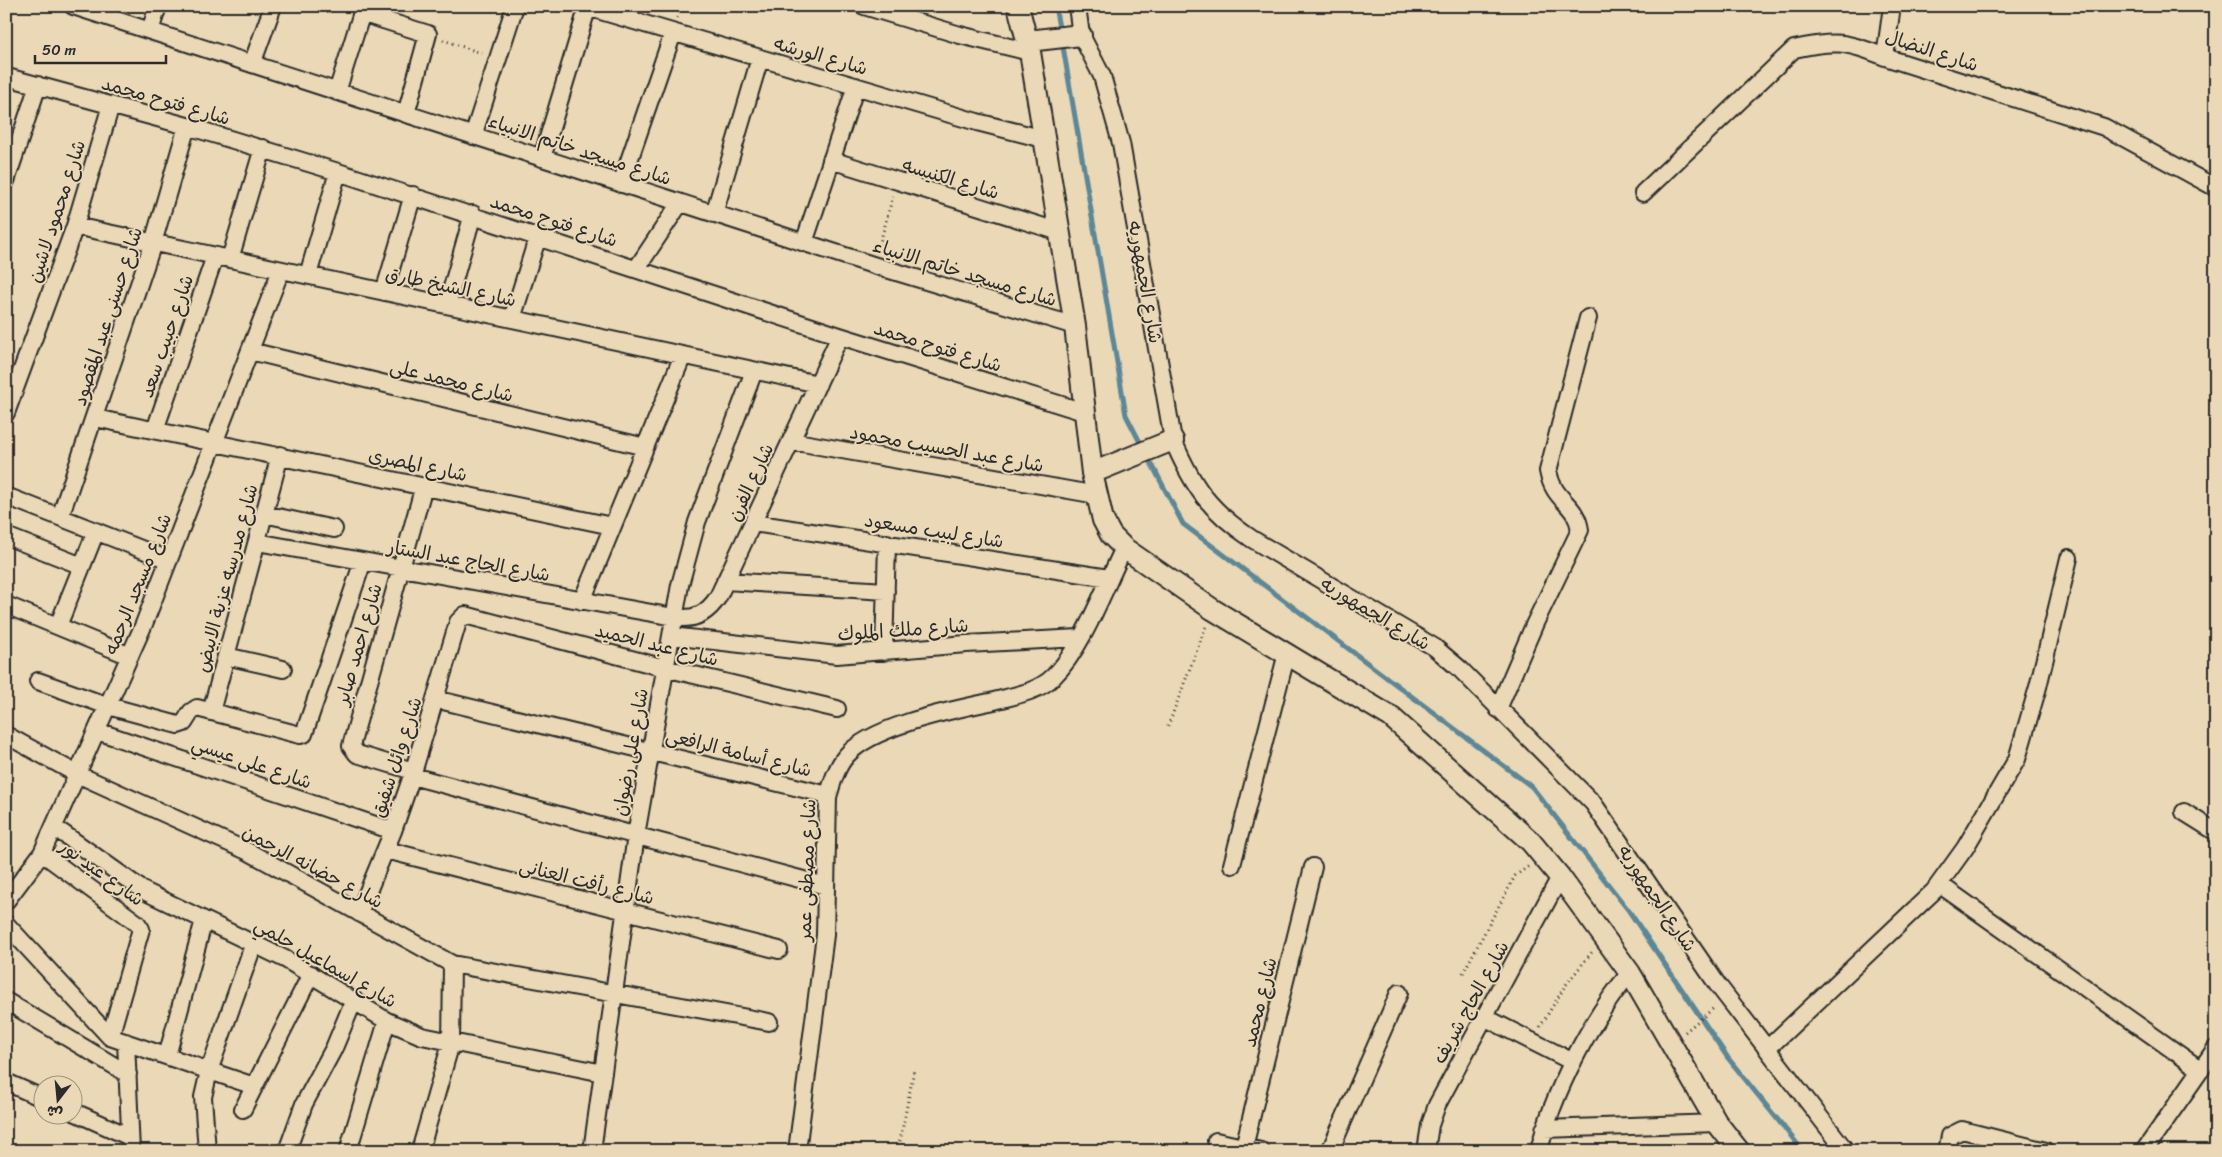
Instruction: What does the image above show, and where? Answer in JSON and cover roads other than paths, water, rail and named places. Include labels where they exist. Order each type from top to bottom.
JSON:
[{"type":"street","name":"شارع مسجد خاتم الانبياء","points":[[73,6],[804,243],[1076,326]]},
{"type":"street","points":[[150,31],[158,6]]},
{"type":"street","points":[[252,64],[273,6]]},
{"type":"street","points":[[473,136],[514,6]]},
{"type":"street","points":[[864,6],[960,35],[1033,44],[1076,35]]},
{"type":"street","points":[[1018,6],[1033,44],[1044,139],[1076,326],[1092,473],[1103,520],[1111,535],[1124,548],[1212,609],[1391,717],[1543,855],[1604,935],[1630,973],[1717,1123],[1739,1151]]},
{"type":"street","name":"شارع الجمهوريه","points":[[1077,6],[1076,35],[1102,76],[1122,143],[1165,443],[1183,464],[1207,503],[1234,527],[1434,647],[1593,803],[1717,984],[1846,1151]]},
{"type":"street","points":[[1885,57],[1892,6]]},
{"type":"street","points":[[542,158],[588,7]]},
{"type":"street","name":"شارع الورشه","points":[[588,7],[1044,139]]},
{"type":"street","points":[[337,92],[363,10],[428,34],[406,114]]},
{"type":"street","points":[[621,184],[673,33]]},
{"type":"street","name":"شارع النضال","points":[[1643,193],[1794,49],[1824,42],[1856,45],[1885,57],[2068,114],[2104,128],[2216,188]]},
{"type":"street","points":[[714,214],[760,58]]},
{"type":"street","name":"شارع فتوح محمد","points":[[7,77],[263,148],[473,214],[840,336],[1084,412]]},
{"type":"street","points":[[6,181],[38,85]]},
{"type":"street","points":[[804,243],[856,86]]},
{"type":"street","name":"شارع محمود لاشين","points":[[6,413],[75,226],[111,105]]},
{"type":"street","name":"شارع حسنى عبد المقصود","points":[[60,517],[153,243],[188,126]]},
{"type":"street","name":"شارع حبيب سعد","points":[[155,430],[223,257],[263,148]]},
{"type":"street","name":"شارع الكنيسه","points":[[831,160],[1060,232]]},
{"type":"street","points":[[308,276],[338,172]]},
{"type":"street","points":[[384,292],[413,195]]},
{"type":"street","points":[[638,268],[680,203]]},
{"type":"street","points":[[447,305],[473,214]]},
{"type":"street","name":"شارع الشيخ طارق","points":[[75,226],[818,384]]},
{"type":"street","points":[[512,319],[538,236]]},
{"type":"street","name":"شارع مسجد الرحمه","points":[[6,901],[42,853],[130,656],[281,270]]},
{"type":"street","points":[[1498,709],[1535,623],[1580,530],[1578,516],[1551,486],[1548,471],[1588,318]]},
{"type":"street","name":"شارع الفرن","points":[[674,618],[695,618],[712,606],[840,336]]},
{"type":"street","name":"شارع محمد على","points":[[250,351],[645,447]]},
{"type":"street","name":"شارع عبد الحميد","points":[[582,601],[682,355]]},
{"type":"street","name":"شارع على رضوان","points":[[592,1151],[636,836],[680,585],[697,522],[754,371]]},
{"type":"street","name":"شارع المصرى","points":[[95,418],[280,455],[612,526]]},
{"type":"street","name":"شارع عبد الحسيب محمود","points":[[791,441],[1097,495]]},
{"type":"street","points":[[1092,473],[1165,443]]},
{"type":"street","name":"شارع مدرسه عزبة الابيض","points":[[211,712],[280,455]]},
{"type":"street","name":"شارع احمد صابر","points":[[413,774],[357,754],[350,746],[424,486]]},
{"type":"street","points":[[6,496],[169,560]]},
{"type":"street","points":[[264,514],[334,530]]},
{"type":"street","name":"شارع لبيب مسعود","points":[[753,522],[1109,578]]},
{"type":"street","points":[[58,626],[96,531]]},
{"type":"street","points":[[6,536],[82,566]]},
{"type":"street","name":"شارع الحاج عبد الستار","points":[[257,542],[674,618]]},
{"type":"street","points":[[884,652],[887,543]]},
{"type":"street","name":"شارع مصطفى عمر","points":[[797,1151],[826,935],[828,795],[834,776],[846,756],[863,742],[909,723],[1022,694],[1052,678],[1070,655],[1124,548]]},
{"type":"street","points":[[1767,1049],[1939,884],[1965,848],[2017,759],[2038,687],[2068,558]]},
{"type":"street","points":[[38,681],[108,706],[178,725],[184,723],[190,712],[197,708],[300,735],[304,734],[362,560]]},
{"type":"street","points":[[725,581],[886,591]]},
{"type":"street","points":[[6,605],[130,656]]},
{"type":"street","name":"شارع عبد الحميد","points":[[468,614],[665,668],[837,709]]},
{"type":"street","name":"شارع وائل شفيق","points":[[359,913],[386,850],[413,774],[458,622],[468,614]]},
{"type":"street","name":"شارع ملك الملوك","points":[[671,636],[836,655],[966,644],[1079,638]]},
{"type":"street","points":[[1232,865],[1287,653]]},
{"type":"street","points":[[226,656],[283,669]]},
{"type":"street","name":"شارع أسامة الرافعى","points":[[435,700],[828,795]]},
{"type":"street","name":"شارع على عيسي","points":[[97,730],[393,831]]},
{"type":"street","name":"شارع حضانه الرحمن","points":[[6,735],[77,774],[249,852],[452,964],[769,1022]]},
{"type":"street","points":[[413,774],[826,886]]},
{"type":"street","points":[[2184,812],[2216,832]]},
{"type":"street","name":"شارع اسماعيل حلمي","points":[[54,827],[144,891],[254,943],[311,974],[387,1021],[422,1036],[451,1043],[603,1072]]},
{"type":"street","name":"شارع رأفت العنانى","points":[[386,850],[779,950]]},
{"type":"street","name":"شارع عيد نور","points":[[42,853],[140,926],[141,932],[110,1037]]},
{"type":"street","name":"شارع محمد","points":[[1244,1147],[1313,867]]},
{"type":"street","name":"شارع الحاج شريف","points":[[1426,1151],[1430,1125],[1437,1105],[1560,877]]},
{"type":"street","points":[[1939,884],[2201,1070]]},
{"type":"street","points":[[167,1056],[204,920]]},
{"type":"street","points":[[6,924],[110,1037],[254,1086]]},
{"type":"street","points":[[207,1151],[203,1097],[210,1070],[254,943]]},
{"type":"street","points":[[420,1151],[451,1043],[452,964]]},
{"type":"street","points":[[1539,1151],[1544,1129],[1573,1062],[1610,998],[1630,973]]},
{"type":"street","points":[[243,1109],[311,974]]},
{"type":"street","points":[[1330,1151],[1399,993]]},
{"type":"street","points":[[287,1151],[304,1104],[334,1048],[354,1000]]},
{"type":"street","points":[[6,1001],[128,1074]]},
{"type":"street","points":[[1484,1017],[1530,1042],[1573,1062]]},
{"type":"street","points":[[348,1151],[387,1021]]},
{"type":"street","points":[[126,1042],[131,1144]]},
{"type":"street","points":[[2144,1151],[2216,1048]]},
{"type":"street","points":[[6,1082],[32,1094]]},
{"type":"street","points":[[82,1117],[131,1144]]},
{"type":"street","points":[[1544,1129],[1717,1123]]},
{"type":"street","points":[[1947,1151],[1950,1136],[1962,1130],[2046,1151]]},
{"type":"street","points":[[1216,1141],[1261,1151]]},
{"type":"waterway","points":[[1055,6],[1060,33]]},
{"type":"waterway","points":[[1062,41],[1126,415],[1143,448]]},
{"type":"waterway","points":[[1147,455],[1183,524],[1532,787],[1629,911],[1728,1058],[1803,1151]]}]
